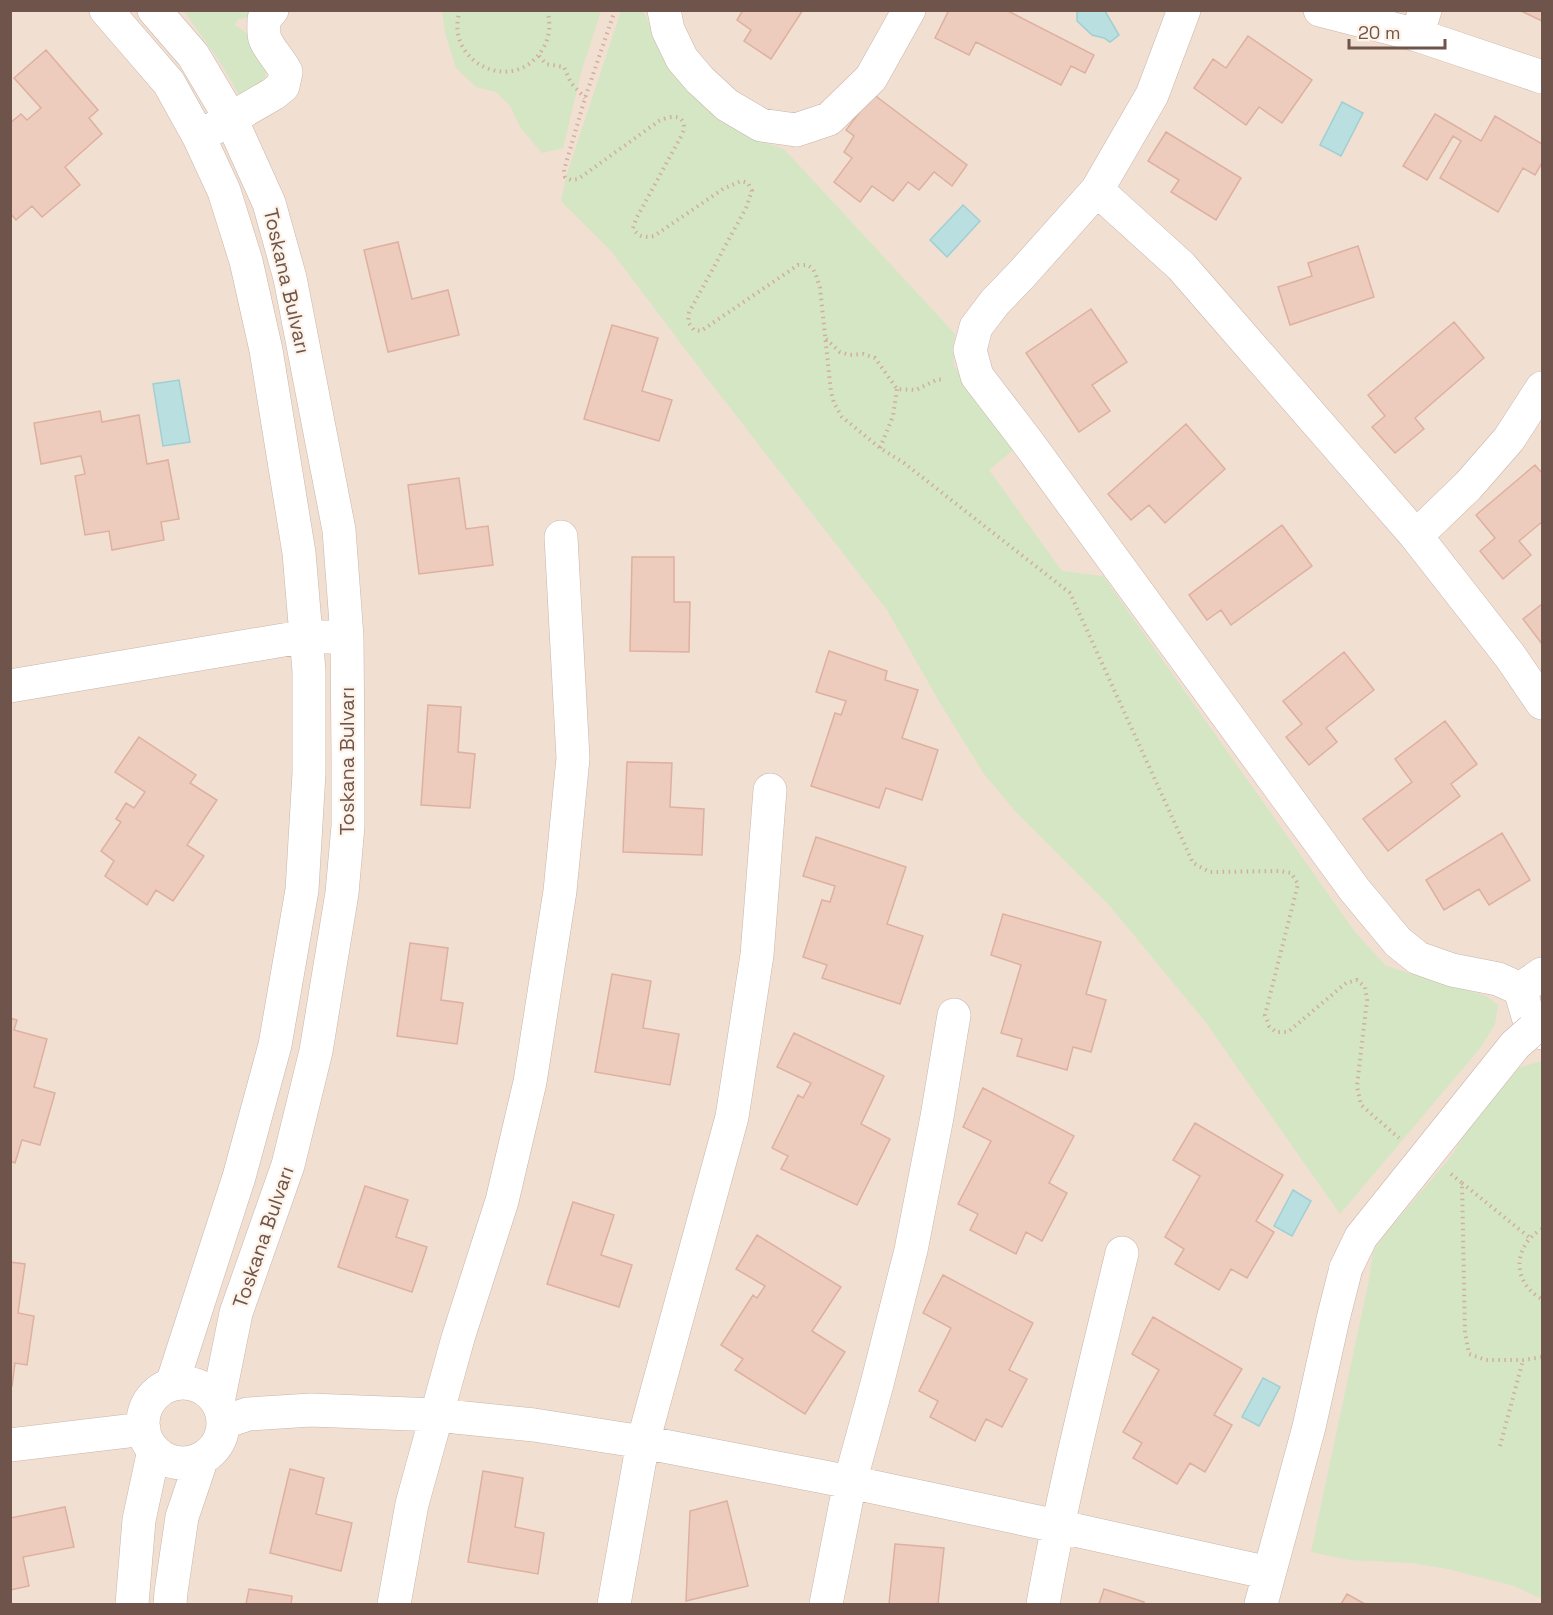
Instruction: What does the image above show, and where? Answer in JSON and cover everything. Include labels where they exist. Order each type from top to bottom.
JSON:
[{"type":"street","name":"Toskana Bulvarı","points":[[106,10],[169,83],[199,137],[224,191],[246,261],[266,350],[299,553],[309,671],[309,773],[302,890],[275,1045],[240,1177],[172,1384]]},
{"type":"street","name":"Toskana Bulvarı","points":[[154,10],[193,55],[231,119],[269,203],[290,278],[339,530],[347,637],[348,826],[342,893],[318,1040],[288,1165],[236,1313],[219,1439],[212,1450],[202,1458],[182,1517],[170,1605]]},
{"type":"street","points":[[199,137],[283,86],[286,72],[264,37],[264,20],[272,10]]},
{"type":"street","points":[[664,10],[668,30],[682,59],[699,80],[727,105],[761,125],[796,130],[829,120],[871,78],[909,10]]},
{"type":"street","points":[[1184,10],[1152,95],[1097,190],[995,302],[976,327],[970,350],[977,376],[1354,889],[1398,942],[1418,958],[1452,970],[1498,979],[1531,982],[1537,1031],[1515,1045],[1361,1237],[1346,1268],[1309,1427],[1262,1605]]},
{"type":"street","points":[[1320,10],[1421,23],[1542,77]]},
{"type":"street","points":[[1097,190],[1181,266],[1416,536],[1510,656],[1542,703]]},
{"type":"street","points":[[1416,536],[1468,486],[1502,446],[1542,388]]},
{"type":"street","points":[[394,1605],[412,1504],[458,1338],[502,1201],[530,1082],[560,891],[573,758],[561,537]]},
{"type":"street","points":[[10,687],[307,636],[347,637]]},
{"type":"street","points":[[614,1605],[643,1442],[732,1117],[757,956],[770,790]]},
{"type":"street","points":[[826,1605],[850,1482],[911,1250],[954,1015]]},
{"type":"street","points":[[1043,1605],[1057,1526],[1122,1253]]},
{"type":"street","points":[[132,1605],[149,1439],[145,1412],[151,1400],[160,1390],[172,1384],[186,1383],[198,1385],[209,1392],[221,1412],[248,1414],[311,1410],[436,1415],[534,1425],[643,1442],[850,1482],[1269,1573]]},
{"type":"street","points":[[10,1445],[149,1439]]},
{"type":"street","points":[[149,1439],[165,1458],[177,1462],[190,1462],[202,1458]]},
{"type":"path","points":[[460,10],[457,20],[458,35],[463,49],[472,60],[484,68],[499,72],[514,71],[528,65],[538,56],[547,43],[550,28],[547,10]]},
{"type":"path","points":[[615,10],[585,98],[564,170],[565,177],[571,180],[578,179],[666,118],[673,116],[678,117],[684,124],[684,130],[636,219],[633,228],[637,234],[645,238],[654,236],[723,189],[741,181],[748,183],[752,191],[746,208],[689,313],[688,322],[694,330],[701,331],[798,265],[808,265],[813,269],[820,288],[831,392],[842,417],[1070,593],[1193,863],[1209,872],[1280,871],[1291,873],[1298,884],[1265,1015],[1269,1026],[1276,1032],[1288,1032],[1346,983],[1357,980],[1365,987],[1367,1000],[1357,1086],[1361,1105],[1400,1138]]},
{"type":"path","points":[[538,56],[546,64],[564,67],[571,83],[585,98]]},
{"type":"path","points":[[826,338],[840,352],[850,355],[863,354],[875,358],[897,389],[892,416],[880,448]]},
{"type":"path","points":[[897,389],[916,390],[936,380],[977,376]]},
{"type":"path","points":[[1448,1171],[1530,1238]]},
{"type":"path","points":[[1462,1183],[1465,1333],[1469,1354],[1486,1360],[1523,1360],[1542,1357]]},
{"type":"path","points":[[1542,1230],[1530,1238],[1522,1248],[1520,1261],[1521,1274],[1526,1286],[1542,1299]]},
{"type":"path","points":[[1500,1446],[1523,1360]]},
{"type":"shaded area","points":[[11,11],[1542,11],[1542,1604],[11,1604]]},
{"type":"green space","points":[[184,11],[255,11],[253,17],[238,19],[235,25],[247,33],[266,69],[265,81],[240,96],[220,62]]},
{"type":"green space","points":[[442,11],[601,11],[581,73],[563,148],[542,153],[520,127],[510,106],[496,92],[476,87],[456,68],[445,33]]},
{"type":"green space","points":[[621,11],[643,11],[654,33],[757,140],[784,149],[955,334],[954,366],[1013,450],[989,470],[1062,571],[1103,576],[1355,932],[1386,966],[1486,996],[1498,1005],[1495,1024],[1481,1047],[1340,1214],[1204,1020],[1109,905],[1016,812],[984,774],[887,610],[612,252],[561,201],[566,177]]},
{"type":"green space","points":[[1542,1061],[1542,1599],[1514,1586],[1448,1569],[1413,1563],[1349,1560],[1311,1552],[1373,1252],[1387,1232],[1449,1159],[1478,1114],[1518,1068]]},
{"type":"water","points":[[1077,11],[1105,11],[1119,35],[1110,42],[1092,35],[1077,21]]},
{"type":"water","points":[[1342,102],[1363,113],[1341,156],[1320,145]]},
{"type":"water","points":[[963,205],[980,221],[947,257],[930,240]]},
{"type":"water","points":[[179,380],[190,442],[163,446],[153,384]]},
{"type":"water","points":[[1293,1190],[1311,1201],[1292,1236],[1274,1226]]},
{"type":"water","points":[[1263,1378],[1280,1387],[1259,1426],[1242,1417]]},
{"type":"building","points":[[743,10],[803,10],[771,59],[744,41],[751,30],[737,20]]},
{"type":"building","points":[[949,10],[1006,10],[1094,55],[1085,73],[1071,66],[1061,85],[976,42],[969,55],[935,38]]},
{"type":"building","points":[[1521,10],[1542,10],[1542,21],[1521,11]]},
{"type":"building","points":[[1248,36],[1312,80],[1282,123],[1259,107],[1246,125],[1194,88],[1213,59],[1226,68]]},
{"type":"building","points":[[46,50],[98,110],[89,118],[102,134],[65,167],[80,185],[42,217],[32,206],[16,220],[10,213],[10,123],[21,114],[27,120],[41,108],[14,78]]},
{"type":"building","points":[[873,94],[967,165],[952,186],[934,172],[919,190],[908,182],[893,201],[872,186],[860,202],[834,182],[852,158],[844,152],[854,136],[846,130]]},
{"type":"building","points":[[1435,114],[1481,141],[1495,116],[1542,144],[1542,163],[1535,175],[1523,168],[1498,212],[1440,178],[1461,141],[1453,136],[1427,180],[1403,166]]},
{"type":"building","points":[[1166,132],[1241,178],[1216,220],[1171,192],[1179,180],[1148,161]]},
{"type":"building","points":[[398,242],[412,299],[448,290],[459,335],[388,352],[364,250]]},
{"type":"building","points":[[1358,246],[1374,297],[1290,325],[1278,287],[1312,276],[1308,263]]},
{"type":"building","points":[[1091,309],[1127,362],[1092,385],[1110,411],[1079,432],[1026,353]]},
{"type":"building","points":[[1454,322],[1484,358],[1415,418],[1424,429],[1395,453],[1372,427],[1385,416],[1368,395]]},
{"type":"building","points":[[612,325],[658,338],[642,391],[672,400],[659,441],[584,419]]},
{"type":"building","points":[[100,411],[102,422],[139,415],[147,464],[168,460],[179,519],[161,522],[164,540],[112,550],[109,531],[85,535],[75,476],[85,474],[81,456],[41,464],[34,423]]},
{"type":"building","points":[[1186,424],[1225,469],[1165,523],[1149,505],[1131,520],[1108,494]]},
{"type":"building","points":[[1535,465],[1542,473],[1542,522],[1519,541],[1531,555],[1503,579],[1480,551],[1495,538],[1476,515]]},
{"type":"building","points":[[459,478],[466,529],[488,526],[493,565],[419,574],[408,485]]},
{"type":"building","points":[[1282,525],[1312,566],[1231,625],[1221,610],[1207,620],[1189,595]]},
{"type":"building","points":[[632,557],[674,557],[674,602],[690,602],[689,652],[630,651]]},
{"type":"building","points":[[1542,604],[1542,644],[1523,619]]},
{"type":"building","points":[[829,651],[887,671],[885,680],[918,690],[902,738],[938,750],[922,800],[886,788],[879,808],[811,786],[835,713],[841,715],[846,701],[816,692]]},
{"type":"building","points":[[1344,652],[1374,690],[1326,728],[1337,742],[1309,765],[1286,737],[1302,724],[1283,701]]},
{"type":"building","points":[[428,705],[461,707],[458,752],[475,754],[470,808],[421,805]]},
{"type":"building","points":[[1445,721],[1477,764],[1451,784],[1460,796],[1388,851],[1363,819],[1412,782],[1395,759]]},
{"type":"building","points":[[139,737],[196,775],[190,783],[217,800],[187,845],[204,856],[173,901],[156,890],[147,905],[105,876],[114,861],[101,851],[121,822],[116,819],[126,803],[134,808],[145,792],[115,772]]},
{"type":"building","points":[[627,762],[672,763],[670,807],[704,809],[702,855],[623,852]]},
{"type":"building","points":[[1502,833],[1530,880],[1489,905],[1479,889],[1444,910],[1426,880]]},
{"type":"building","points":[[816,837],[906,867],[887,924],[923,936],[900,1004],[822,978],[827,965],[803,957],[822,900],[830,902],[835,886],[803,876]]},
{"type":"building","points":[[1003,914],[1101,942],[1086,994],[1106,1000],[1091,1052],[1073,1047],[1067,1070],[1017,1056],[1022,1039],[1001,1033],[1021,965],[991,955]]},
{"type":"building","points":[[410,943],[448,948],[441,1000],[463,1003],[457,1044],[397,1036]]},
{"type":"building","points":[[612,974],[651,981],[643,1028],[679,1034],[670,1085],[595,1072]]},
{"type":"building","points":[[10,1018],[17,1020],[14,1030],[47,1039],[34,1087],[55,1093],[40,1145],[22,1140],[15,1163],[10,1161]]},
{"type":"building","points":[[794,1033],[884,1076],[861,1124],[890,1139],[857,1205],[781,1169],[788,1156],[772,1148],[798,1095],[803,1098],[811,1083],[777,1067]]},
{"type":"building","points":[[983,1088],[1074,1136],[1049,1183],[1067,1193],[1042,1241],[1026,1232],[1016,1254],[970,1230],[978,1214],[958,1204],[991,1141],[963,1127]]},
{"type":"building","points":[[1195,1123],[1283,1175],[1256,1221],[1274,1232],[1247,1278],[1231,1269],[1219,1290],[1175,1264],[1184,1249],[1165,1237],[1200,1176],[1173,1160]]},
{"type":"building","points":[[365,1186],[408,1200],[396,1237],[427,1247],[412,1292],[338,1267]]},
{"type":"building","points":[[573,1202],[614,1215],[601,1255],[632,1265],[619,1307],[547,1284]]},
{"type":"building","points":[[757,1235],[841,1287],[812,1331],[845,1352],[805,1414],[735,1370],[743,1359],[721,1345],[753,1295],[757,1298],[765,1286],[736,1269]]},
{"type":"building","points":[[10,1262],[25,1264],[18,1313],[34,1316],[27,1365],[15,1363],[12,1386],[10,1386]]},
{"type":"building","points":[[943,1275],[1033,1323],[1009,1370],[1027,1379],[1002,1427],[986,1419],[975,1441],[930,1417],[938,1401],[919,1391],[951,1328],[923,1313]]},
{"type":"building","points":[[1153,1317],[1242,1369],[1214,1415],[1232,1425],[1205,1472],[1190,1463],[1177,1484],[1133,1458],[1142,1443],[1123,1432],[1159,1370],[1132,1354]]},
{"type":"building","points":[[290,1469],[324,1478],[316,1514],[352,1523],[341,1571],[270,1553]]},
{"type":"building","points":[[483,1471],[523,1478],[515,1527],[544,1533],[538,1574],[468,1562]]},
{"type":"building","points":[[727,1501],[748,1586],[686,1601],[690,1511]]},
{"type":"building","points":[[65,1507],[74,1547],[23,1557],[29,1586],[10,1590],[10,1518]]},
{"type":"building","points":[[895,1544],[944,1548],[938,1604],[889,1604]]},
{"type":"building","points":[[249,1589],[292,1596],[291,1604],[246,1604]]},
{"type":"building","points":[[1104,1589],[1144,1602],[1143,1604],[1099,1604]]},
{"type":"building","points":[[1347,1594],[1365,1604],[1341,1604]]}]
